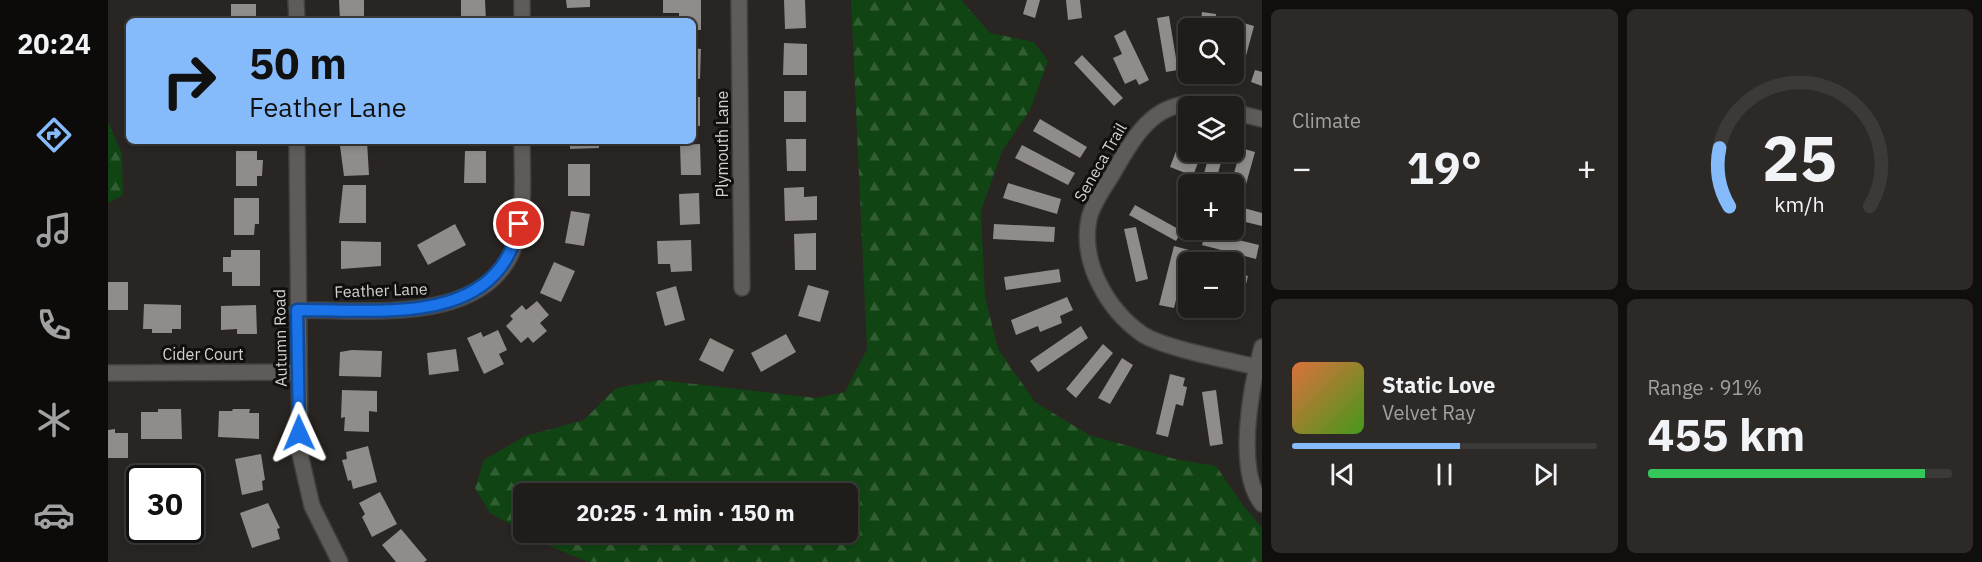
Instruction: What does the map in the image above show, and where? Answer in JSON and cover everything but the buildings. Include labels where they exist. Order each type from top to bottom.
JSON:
[{"type":"street","points":[[296,0],[297,18]]},
{"type":"street","points":[[522,0],[522,18]]},
{"type":"street","name":"Plymouth Lane","points":[[739,0],[742,288]]},
{"type":"street","name":"Seneca Trail","points":[[1178,107],[1166,110],[1139,129],[1089,218],[1093,271],[1102,292],[1121,315],[1144,335],[1256,367]]},
{"type":"street","points":[[1244,115],[1262,119]]},
{"type":"street","name":"Autumn Road","points":[[297,144],[300,454],[305,483],[329,545],[340,562]]},
{"type":"street","name":"Feather Lane","points":[[297,310],[432,308],[459,300],[482,288],[498,271],[517,239],[522,210],[522,144]]},
{"type":"street","points":[[1262,347],[1248,413],[1249,466],[1252,483],[1262,504]]},
{"type":"street","name":"Cider Court","points":[[108,373],[298,372]]},
{"type":"green space","points":[[851,0],[961,0],[990,33],[1034,42],[1048,61],[1030,110],[1002,151],[981,211],[985,297],[998,349],[1035,402],[1089,435],[1175,459],[1216,466],[1262,528],[1262,562],[589,562],[545,543],[858,543],[858,483],[513,483],[513,526],[490,513],[475,488],[484,460],[525,436],[584,420],[616,388],[660,380],[816,398],[845,392],[867,349]]},
{"type":"green space","points":[[108,122],[122,154],[123,195],[108,203]]},
{"type":"route","points":[[299,433],[297,310],[432,308],[459,300],[482,288],[498,271],[517,239],[519,224]]}]
